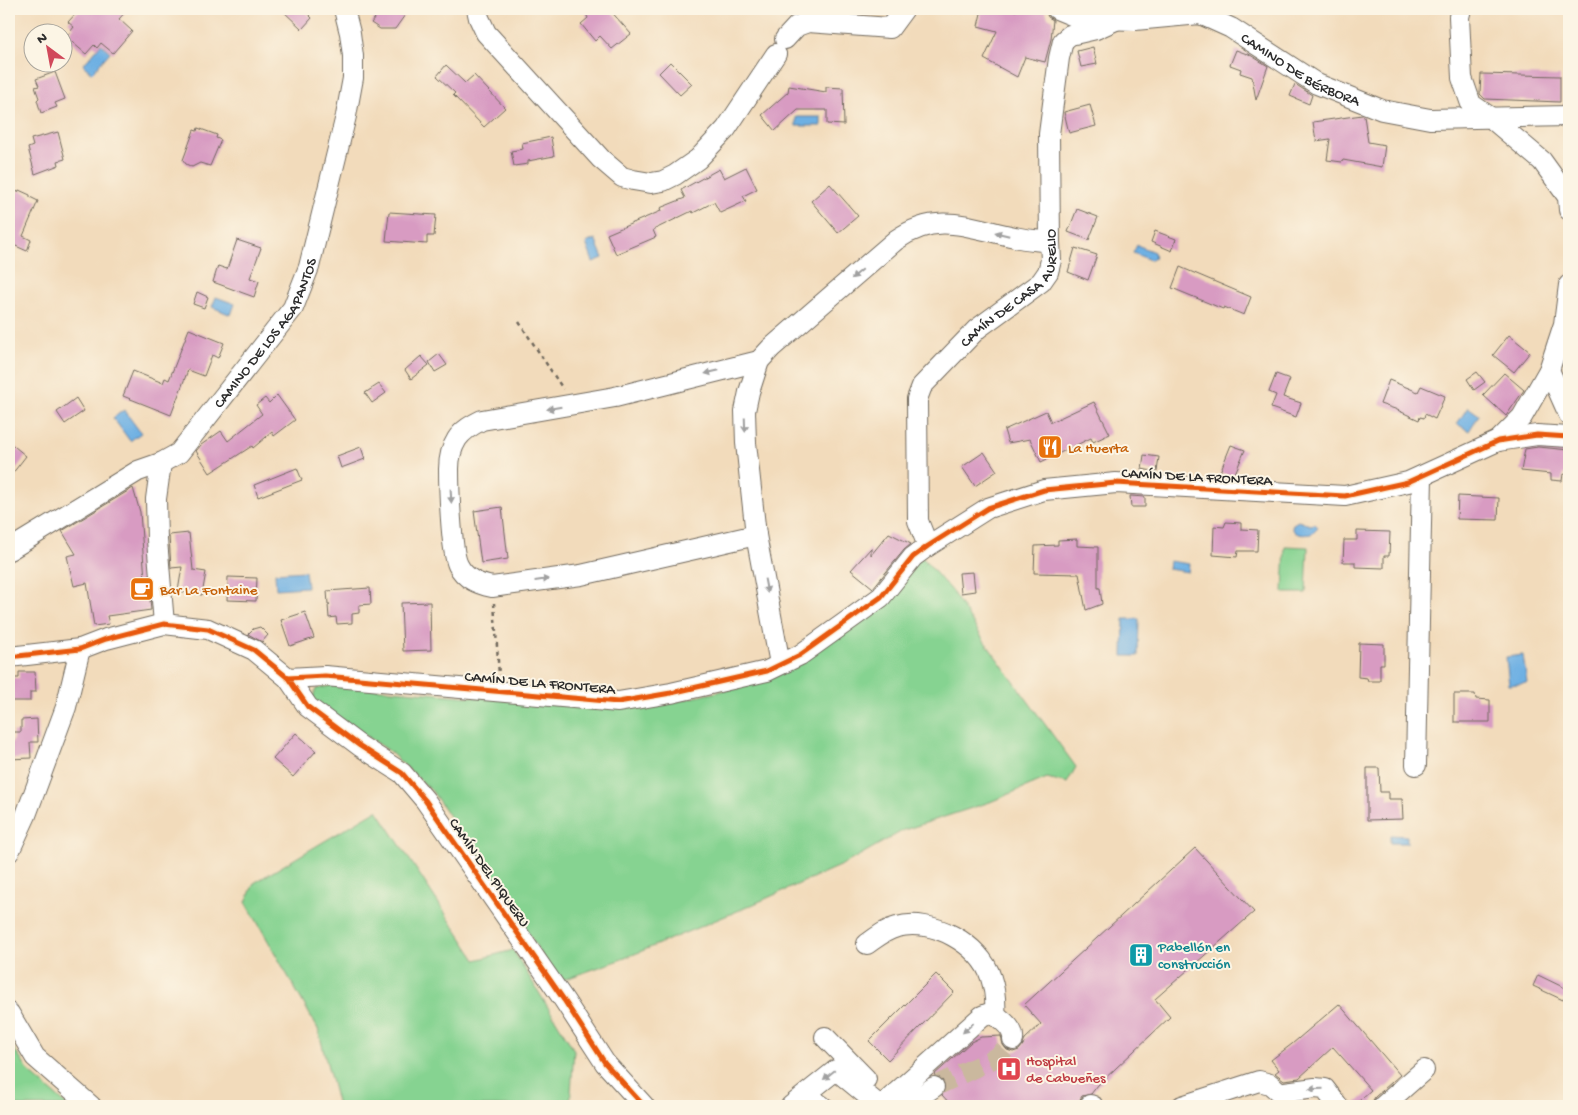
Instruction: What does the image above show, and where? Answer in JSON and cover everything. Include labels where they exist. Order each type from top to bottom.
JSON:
[{"type":"street","name":"CAMINO DE LOS AGAPANTOS","points":[[9,550],[138,472],[161,463],[179,453],[293,308],[309,267],[346,116],[353,78],[350,33],[344,9]]},
{"type":"street","points":[[477,9],[486,33],[601,159],[622,177],[650,183],[663,181],[698,159],[726,129],[780,47],[797,26],[808,22],[890,28],[904,9]]},
{"type":"street","name":"CAMINO DE BÉRBORA","points":[[1057,9],[1074,16],[1135,20],[1200,14],[1230,28],[1317,84],[1382,110],[1430,119],[1569,116]]},
{"type":"street","points":[[1170,16],[1191,9]]},
{"type":"street","points":[[1461,9],[1458,17],[1462,78],[1471,104],[1490,117],[1542,160],[1568,197],[1569,210]]},
{"type":"street","name":"CAMÍN DE CASA AURELIO","points":[[928,546],[918,521],[917,399],[922,386],[977,329],[1041,282],[1048,272],[1051,260],[1049,134],[1063,41],[1070,35],[1096,29],[1118,19]]},
{"type":"street","points":[[780,664],[756,535],[746,443],[745,411],[760,361],[782,337],[896,240],[917,228],[930,224],[962,224],[1017,238],[1050,242]]},
{"type":"street","points":[[1498,441],[1522,417],[1549,370],[1564,324],[1569,285]]},
{"type":"street","points":[[756,535],[581,575],[492,587],[479,584],[470,579],[458,566],[455,556],[449,468],[451,452],[458,438],[468,428],[482,420],[616,396],[760,361]]},
{"type":"street","points":[[1549,370],[1569,415]]},
{"type":"street","points":[[1498,441],[1537,435],[1569,437]]},
{"type":"street","name":"CAMÍN DE LA FRONTERA","points":[[288,678],[325,676],[618,702],[671,693],[767,671],[800,654],[881,597],[913,557],[928,546],[988,508],[1044,490],[1116,483],[1345,496],[1408,482],[1498,441]]},
{"type":"street","points":[[161,463],[156,499],[156,540],[164,624]]},
{"type":"street","points":[[1416,765],[1422,476]]},
{"type":"street","name":"CAMÍN DEL PIQUERU","points":[[9,657],[80,649],[106,639],[164,624],[208,628],[254,650],[288,678],[308,707],[360,746],[402,773],[426,800],[564,1000],[605,1063],[644,1106]]},
{"type":"street","points":[[9,852],[26,815],[66,708],[80,649]]},
{"type":"street","points":[[867,944],[882,933],[899,926],[914,925],[933,928],[952,935],[969,946],[991,976],[996,996],[996,1016]]},
{"type":"street","points":[[889,1105],[982,1016],[992,1012],[1011,1029],[1014,1036],[1013,1040]]},
{"type":"street","points":[[9,1013],[35,1057],[90,1106]]},
{"type":"street","points":[[825,1037],[889,1105]]},
{"type":"street","points":[[799,1100],[836,1070],[889,1105]]},
{"type":"street","points":[[1383,1106],[1424,1070]]},
{"type":"street","points":[[1182,1106],[1259,1081],[1270,1084],[1281,1092],[1315,1088],[1325,1089],[1338,1106]]},
{"type":"street","points":[[889,1105],[934,1087]]},
{"type":"street","points":[[799,1100],[822,1106]]},
{"type":"path","points":[[519,322],[573,405]]},
{"type":"path","points":[[492,587],[500,691]]},
{"type":"green space","points":[[1285,546],[1308,547],[1306,593],[1283,593]]},
{"type":"green space","points":[[922,557],[953,593],[985,642],[1076,767],[1067,783],[1047,778],[990,802],[904,830],[846,863],[747,907],[625,958],[557,982],[532,939],[432,791],[388,750],[312,700],[316,689],[335,685],[576,706],[648,708],[756,683]]},
{"type":"green space","points":[[377,810],[476,960],[513,950],[574,1050],[570,1106],[338,1106],[318,1029],[246,902],[254,883]]},
{"type":"green space","points":[[9,1041],[29,1072],[68,1106],[9,1106]]},
{"type":"water","points":[[101,44],[110,52],[92,73],[83,65]]},
{"type":"water","points":[[796,117],[821,117],[821,126],[796,126]]},
{"type":"water","points":[[595,239],[603,258],[593,262],[586,243]]},
{"type":"water","points":[[1137,245],[1154,252],[1155,257],[1150,260],[1133,253]]},
{"type":"water","points":[[216,297],[235,304],[231,315],[212,307]]},
{"type":"water","points":[[1468,407],[1479,415],[1469,431],[1457,424]]},
{"type":"water","points":[[124,410],[141,433],[130,441],[113,418]]},
{"type":"water","points":[[1298,521],[1310,525],[1315,524],[1318,527],[1311,534],[1298,534],[1292,528],[1293,524]]},
{"type":"water","points":[[1169,561],[1189,564],[1188,572],[1168,569]]},
{"type":"water","points":[[305,571],[307,587],[276,589],[275,573]]},
{"type":"water","points":[[1124,619],[1139,619],[1138,656],[1123,656]]},
{"type":"water","points":[[1523,655],[1527,683],[1509,685],[1506,657]]},
{"type":"water","points":[[1390,835],[1407,836],[1407,843],[1390,843]]},
{"type":"building","points":[[80,9],[128,9],[119,19],[132,31],[113,53],[101,43],[97,48],[94,45],[86,54],[72,42],[72,30],[74,27],[72,22],[68,22]]},
{"type":"building","points":[[281,9],[303,9],[312,18],[302,29]]},
{"type":"building","points":[[382,9],[397,9],[405,15],[395,29],[380,29],[371,23]]},
{"type":"building","points":[[592,9],[609,9],[631,34],[612,49],[600,36],[595,41],[581,24],[588,18],[586,14]]},
{"type":"building","points":[[982,9],[1045,10],[1048,17],[1053,20],[1051,39],[1045,62],[1025,57],[1017,77],[984,59],[997,31],[978,26]]},
{"type":"building","points":[[1093,47],[1097,64],[1081,67],[1077,51]]},
{"type":"building","points":[[1236,50],[1247,53],[1268,66],[1256,100],[1252,77],[1240,73],[1241,69],[1230,65]]},
{"type":"building","points":[[670,62],[692,84],[680,95],[659,73]]},
{"type":"building","points":[[446,65],[465,83],[474,75],[505,108],[484,127],[453,95],[455,93],[437,76]]},
{"type":"building","points":[[55,72],[65,99],[55,103],[57,107],[41,113],[35,87],[39,86],[36,79]]},
{"type":"building","points":[[1481,74],[1560,76],[1560,102],[1485,99],[1480,94]]},
{"type":"building","points":[[1295,84],[1312,95],[1309,104],[1290,96]]},
{"type":"building","points":[[789,86],[826,92],[826,87],[843,88],[844,125],[827,124],[827,110],[798,110],[775,131],[762,115],[788,92]]},
{"type":"building","points":[[1090,105],[1096,126],[1069,133],[1064,112]]},
{"type":"building","points":[[1364,116],[1368,142],[1385,145],[1382,167],[1343,160],[1342,162],[1327,160],[1330,139],[1316,141],[1313,122]]},
{"type":"building","points":[[198,128],[217,135],[216,138],[221,140],[210,166],[200,163],[192,167],[183,160],[194,130],[197,131]]},
{"type":"building","points":[[58,132],[65,159],[58,161],[59,165],[35,174],[28,148],[33,146],[31,139]]},
{"type":"building","points":[[551,137],[554,156],[514,166],[511,151],[523,149],[522,143]]},
{"type":"building","points":[[746,167],[757,189],[743,196],[746,201],[720,213],[714,202],[653,230],[656,237],[616,254],[607,234],[661,211],[660,208],[685,198],[681,190],[719,169],[724,178]]},
{"type":"building","points":[[830,184],[858,216],[838,233],[811,201]]},
{"type":"building","points":[[9,189],[18,192],[19,190],[38,201],[23,236],[31,240],[27,251],[9,243]]},
{"type":"building","points":[[1077,209],[1098,217],[1089,240],[1068,232]]},
{"type":"building","points":[[389,212],[436,215],[434,236],[427,236],[427,244],[386,241]]},
{"type":"building","points":[[1155,231],[1176,239],[1172,251],[1151,242]]},
{"type":"building","points":[[237,240],[261,248],[250,278],[259,281],[254,297],[213,282],[218,266],[227,269]]},
{"type":"building","points":[[1075,248],[1097,255],[1088,280],[1068,272]]},
{"type":"building","points":[[1180,267],[1251,297],[1244,315],[1224,307],[1223,309],[1172,288]]},
{"type":"building","points":[[197,292],[208,297],[204,308],[193,304]]},
{"type":"building","points":[[189,329],[224,343],[218,358],[212,355],[204,376],[188,370],[171,415],[123,396],[133,371],[163,383],[165,378],[169,380]]},
{"type":"building","points":[[1509,335],[1530,352],[1514,372],[1493,355]]},
{"type":"building","points":[[439,354],[447,365],[435,372],[429,362]]},
{"type":"building","points":[[421,356],[429,365],[411,379],[405,370]]},
{"type":"building","points":[[1477,372],[1485,382],[1474,390],[1467,379]]},
{"type":"building","points":[[1504,373],[1524,390],[1506,416],[1483,395]]},
{"type":"building","points":[[1276,374],[1290,379],[1283,397],[1301,403],[1296,417],[1271,408],[1276,395],[1269,392]]},
{"type":"building","points":[[1389,380],[1418,392],[1421,386],[1445,396],[1435,419],[1425,414],[1424,418],[1420,417],[1419,420],[1380,404]]},
{"type":"building","points":[[379,384],[386,393],[372,403],[365,393]]},
{"type":"building","points":[[277,395],[295,420],[274,436],[272,432],[253,448],[252,446],[210,473],[196,451],[201,445],[221,431],[228,441],[262,414],[256,405],[265,398],[269,403]]},
{"type":"building","points":[[76,398],[84,411],[65,424],[57,412]]},
{"type":"building","points":[[1094,402],[1110,434],[1093,442],[1091,438],[1041,462],[1030,439],[1008,443],[1004,430],[1046,411],[1051,422]]},
{"type":"building","points":[[9,442],[26,456],[9,478]]},
{"type":"building","points":[[1231,445],[1245,450],[1233,478],[1220,472]]},
{"type":"building","points":[[361,447],[365,459],[341,468],[337,456]]},
{"type":"building","points":[[1538,447],[1569,450],[1569,475],[1563,474],[1562,481],[1551,480],[1551,474],[1521,471],[1525,449]]},
{"type":"building","points":[[984,452],[997,471],[975,486],[962,467]]},
{"type":"building","points":[[1144,455],[1159,457],[1157,472],[1142,469]]},
{"type":"building","points":[[297,468],[302,480],[258,497],[254,485]]},
{"type":"building","points":[[133,488],[140,512],[145,579],[148,579],[151,610],[107,616],[109,624],[94,626],[87,583],[74,586],[67,556],[76,554],[62,531]]},
{"type":"building","points":[[1130,496],[1145,497],[1145,507],[1131,507]]},
{"type":"building","points":[[1458,496],[1499,498],[1498,520],[1457,519]]},
{"type":"building","points":[[502,507],[508,559],[481,563],[474,511]]},
{"type":"building","points":[[1226,522],[1241,523],[1241,529],[1258,530],[1257,551],[1238,551],[1237,557],[1213,555],[1214,526],[1224,527]]},
{"type":"building","points":[[1357,531],[1390,532],[1389,556],[1384,556],[1384,568],[1355,567],[1355,562],[1343,562],[1344,540],[1357,540]]},
{"type":"building","points":[[189,533],[193,570],[206,572],[202,595],[178,591],[182,567],[171,568],[169,535]]},
{"type":"building","points":[[889,533],[911,544],[873,588],[851,570],[871,548],[871,555]]},
{"type":"building","points":[[1077,539],[1077,546],[1098,547],[1098,588],[1100,588],[1102,604],[1086,610],[1079,574],[1034,573],[1035,546],[1058,545],[1058,540]]},
{"type":"building","points":[[973,572],[975,591],[961,593],[959,573]]},
{"type":"building","points":[[228,577],[257,578],[256,601],[227,600]]},
{"type":"building","points":[[370,588],[371,604],[359,605],[359,613],[352,614],[352,623],[337,624],[336,617],[329,618],[328,605],[330,604],[328,604],[327,591]]},
{"type":"building","points":[[430,602],[431,650],[403,651],[401,603]]},
{"type":"building","points":[[305,612],[314,638],[290,646],[281,620]]},
{"type":"building","points":[[260,627],[268,635],[262,642],[248,634],[253,629]]},
{"type":"building","points":[[1359,643],[1384,644],[1384,664],[1380,664],[1380,681],[1368,681],[1367,678],[1358,677]]},
{"type":"building","points":[[19,672],[35,672],[36,692],[30,692],[30,701],[9,701],[9,678],[19,678]]},
{"type":"building","points":[[1454,694],[1475,694],[1476,699],[1490,700],[1490,722],[1454,722]]},
{"type":"building","points":[[37,719],[38,742],[30,742],[31,758],[9,759],[9,743],[13,742],[13,732],[21,732],[21,720]]},
{"type":"building","points":[[296,733],[316,751],[293,777],[273,759]]},
{"type":"building","points":[[1367,768],[1379,768],[1380,792],[1388,792],[1388,799],[1402,799],[1403,819],[1367,820]]},
{"type":"building","name":"Pabellón en construcción","points":[[1195,848],[1254,912],[1155,999],[1170,1017],[1098,1085],[1091,1094],[1082,1096],[1078,1106],[952,1106],[942,1095],[946,1087],[944,1081],[934,1075],[971,1042],[981,1037],[1001,1036],[1003,1045],[1007,1050],[1013,1052],[1019,1050],[1025,1039],[1041,1024],[1024,1005]]},
{"type":"building","points":[[936,974],[954,992],[888,1060],[869,1041]]},
{"type":"building","points":[[1538,975],[1569,990],[1563,1000],[1533,986]]},
{"type":"building","points":[[1339,1004],[1400,1075],[1375,1097],[1370,1106],[1353,1106],[1371,1090],[1333,1047],[1299,1078],[1284,1080],[1275,1073],[1279,1070],[1271,1060]]},
{"type":"tunnel","points":[[934,1087],[999,1056],[1013,1040]]},
{"type":"cycle path","points":[[288,678],[325,676],[618,702],[671,693],[767,671],[800,655],[881,597],[913,557],[928,546],[988,508],[1044,490],[1116,483],[1345,496],[1408,482],[1498,441],[1537,435],[1569,437]]},
{"type":"cycle path","points":[[9,657],[80,649],[106,639],[164,624],[208,629],[254,650],[288,678],[308,707],[360,746],[402,773],[425,800],[564,1000],[605,1063],[644,1106]]},
{"type":"place","name":"La Huerta","points":[[1050,447]]},
{"type":"place","name":"Bar La Fontaine","points":[[142,589]]},
{"type":"place","name":"Pabellón en construcción","points":[[1141,955]]},
{"type":"place","name":"Hospital de Cabueñes","points":[[1009,1069]]}]
